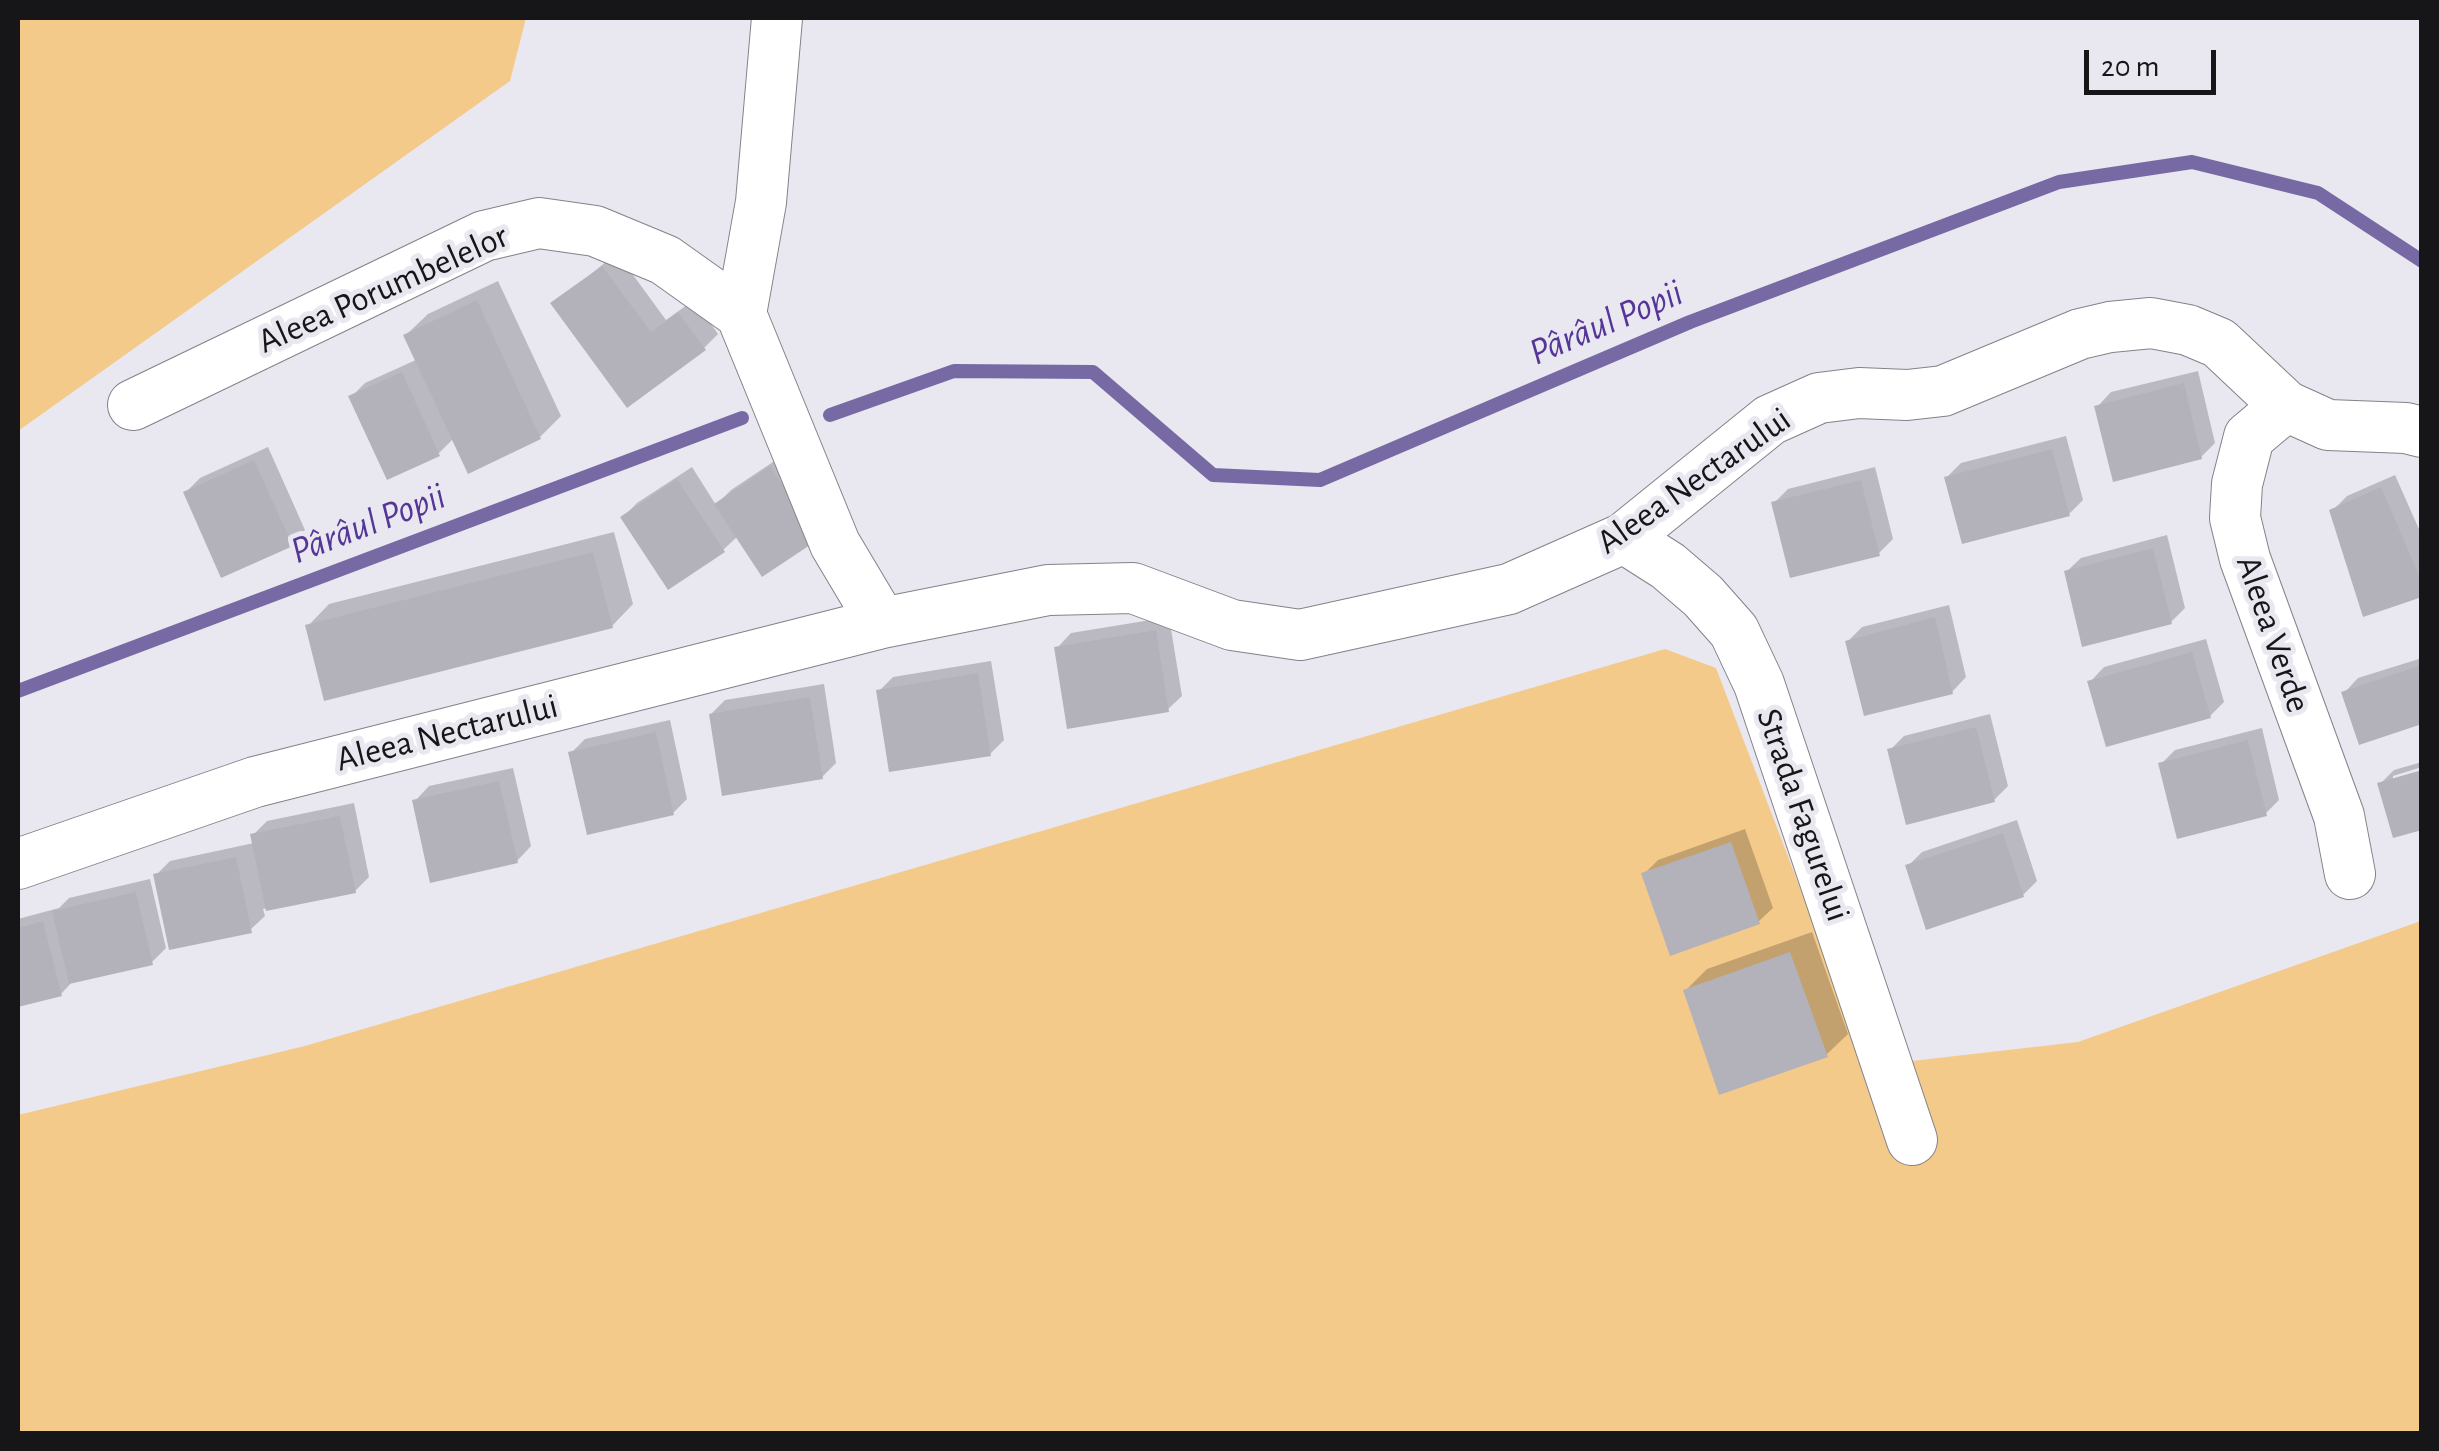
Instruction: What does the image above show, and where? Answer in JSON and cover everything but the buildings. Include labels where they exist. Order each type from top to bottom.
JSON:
[{"type":"street","points":[[777,18],[761,202],[741,314],[835,544],[882,623]]},
{"type":"street","name":"Aleea Porumbelelor","points":[[133,405],[484,236],[539,223],[594,231],[665,260],[741,314]]},
{"type":"street","name":"Aleea Nectarului","points":[[18,864],[255,782],[882,623],[1048,590],[1134,588],[1232,624],[1300,635],[1509,589],[1624,538],[1770,420],[1819,398],[1943,391],[2080,334],[2110,327],[2150,323],[2188,330],[2219,343],[2286,406],[2328,426],[2422,432]]},
{"type":"street","name":"Aleea Verde","points":[[2286,406],[2250,436],[2237,484],[2235,518],[2244,559],[2339,816],[2350,874]]},
{"type":"street","name":"Strada Fagurelui","points":[[1624,538],[1668,566],[1703,596],[1734,632],[1759,684],[1912,1140]]},
{"type":"shaded area","points":[[18,18],[526,18],[510,81],[18,431]]},
{"type":"shaded area","points":[[1665,649],[1716,668],[1868,1066],[2078,1042],[2421,921],[2421,1433],[18,1433],[18,1115],[305,1046]]},
{"type":"waterway","name":"Pârâul Popii","points":[[830,415],[954,371],[1093,372],[1213,475],[1320,480],[1690,322],[2059,182],[2192,162],[2318,193],[2422,261]]},
{"type":"waterway","name":"Pârâul Popii","points":[[18,691],[742,418]]}]
